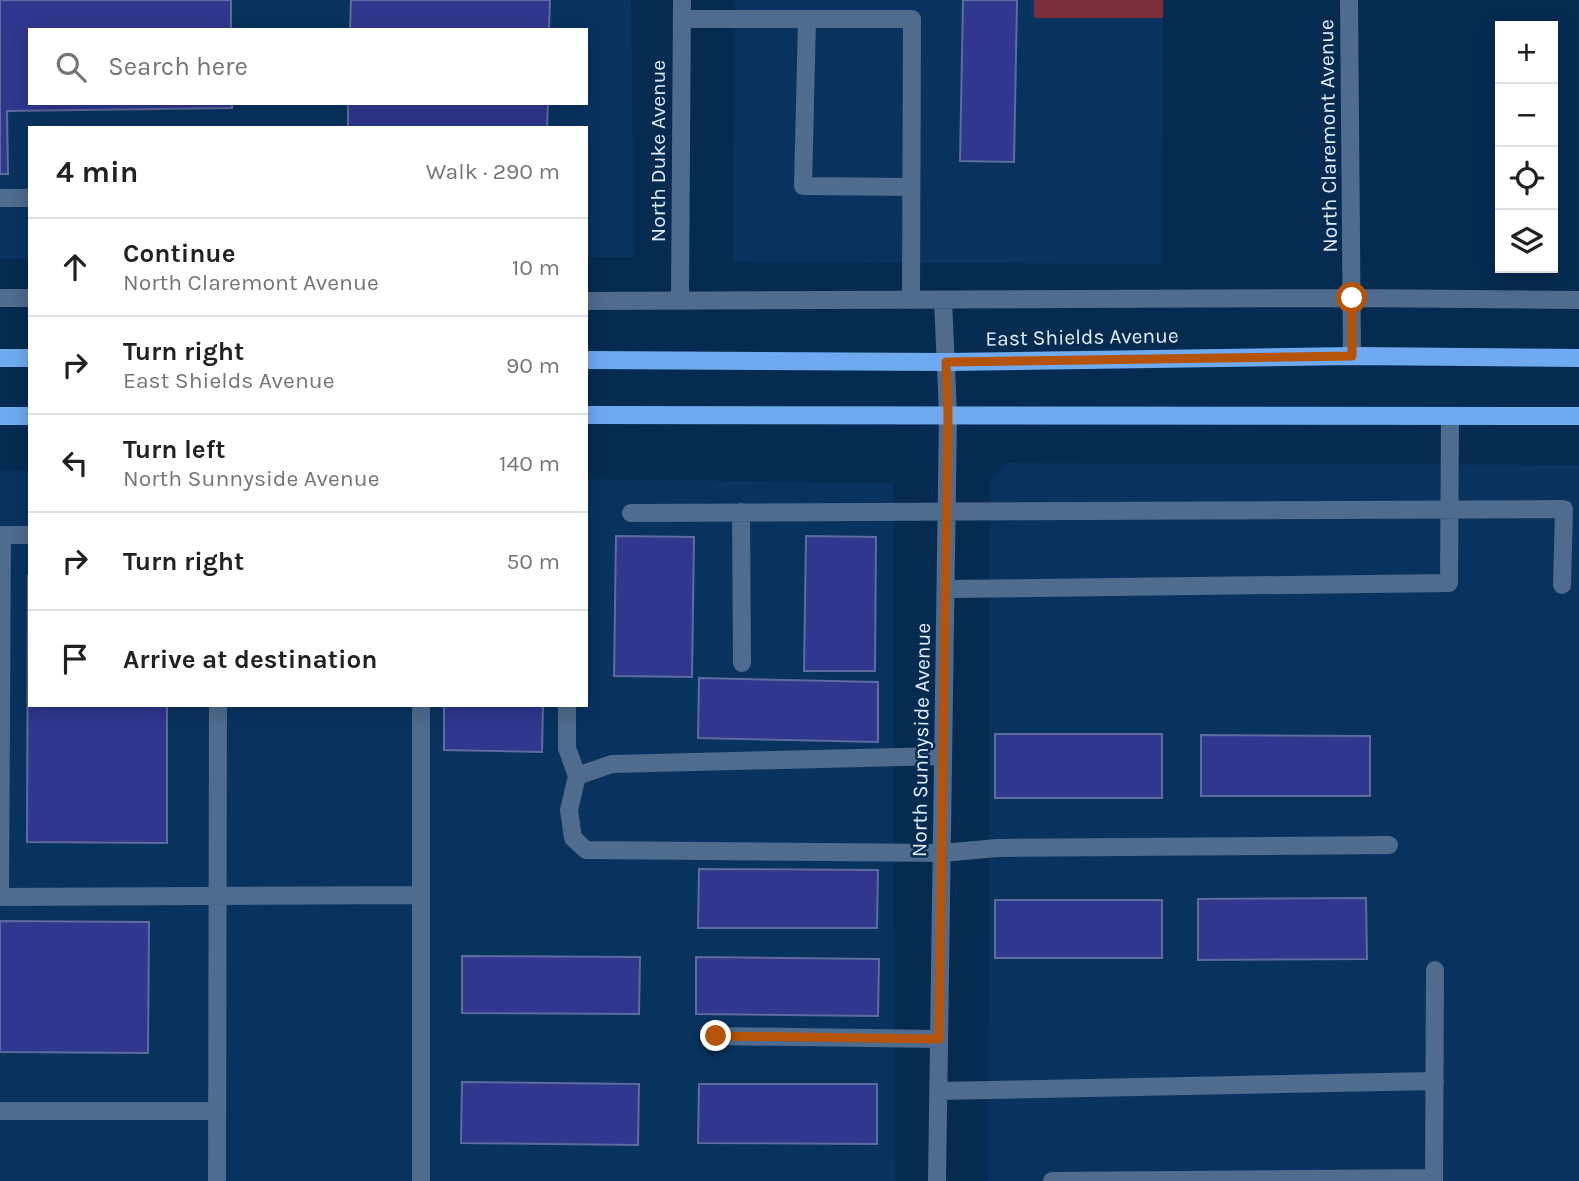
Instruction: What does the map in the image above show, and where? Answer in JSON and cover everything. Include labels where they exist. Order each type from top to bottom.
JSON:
[{"type":"main road","name":"East Shields Avenue","points":[[588,360],[946,362],[1352,356],[1579,358]]},
{"type":"main road","points":[[0,358],[28,358]]},
{"type":"main road","points":[[588,415],[1579,416]]},
{"type":"main road","points":[[0,416],[28,416]]},
{"type":"street","name":"North Duke Avenue","points":[[680,301],[682,0]]},
{"type":"street","name":"North Claremont Avenue","points":[[1349,0],[1352,356]]},
{"type":"street","points":[[682,19],[912,19],[911,300]]},
{"type":"street","points":[[807,19],[803,186],[911,187]]},
{"type":"street","points":[[0,198],[28,198]]},
{"type":"street","points":[[0,298],[28,298]]},
{"type":"street","name":"East Shields Avenue","points":[[588,301],[1352,298],[1579,300]]},
{"type":"street","name":"North Sunnyside Avenue","points":[[937,1181],[948,414],[943,300]]},
{"type":"street","points":[[946,589],[1449,583],[1450,416]]},
{"type":"street","points":[[631,513],[1564,509],[1562,585]]},
{"type":"street","points":[[741,512],[742,663]]},
{"type":"street","points":[[28,535],[1,533],[0,897],[421,895]]},
{"type":"street","points":[[217,1181],[218,707]]},
{"type":"street","points":[[421,707],[421,1181]]},
{"type":"street","points":[[567,707],[567,748],[577,776],[569,810],[573,838],[586,850],[942,853],[998,848],[1389,845]]},
{"type":"street","points":[[577,776],[612,764],[943,756]]},
{"type":"street","points":[[1052,1181],[1434,1180],[1435,970]]},
{"type":"street","points":[[716,1036],[939,1039]]},
{"type":"street","points":[[938,1091],[1435,1081]]},
{"type":"street","points":[[0,1111],[217,1111]]},
{"type":"shaded area","points":[[0,0],[631,0],[634,257],[588,257],[588,126],[28,126],[28,259],[0,259]]},
{"type":"shaded area","points":[[735,0],[1034,0],[1035,18],[1163,18],[1161,264],[733,262]]},
{"type":"shaded area","points":[[1034,0],[1163,0],[1163,18],[1034,18]]},
{"type":"shaded area","points":[[1008,463],[1579,465],[1579,1181],[988,1181],[990,481]]},
{"type":"shaded area","points":[[0,470],[28,471],[28,707],[588,707],[588,479],[893,483],[895,1181],[0,1181]]},
{"type":"building","points":[[0,0],[231,0],[231,28],[28,28],[28,105],[232,105],[232,108],[7,111],[8,174],[0,174]]},
{"type":"building","points":[[351,0],[550,0],[549,28],[350,28]]},
{"type":"building","points":[[963,0],[1017,0],[1014,162],[960,161]]},
{"type":"building","points":[[348,105],[548,105],[547,126],[348,126]]},
{"type":"building","points":[[616,536],[694,537],[692,677],[614,676]]},
{"type":"building","points":[[806,536],[876,537],[875,671],[804,671]]},
{"type":"building","points":[[28,575],[28,707],[167,707],[167,843],[27,842]]},
{"type":"building","points":[[699,678],[878,682],[878,742],[698,738]]},
{"type":"building","points":[[444,707],[543,707],[542,752],[444,750]]},
{"type":"building","points":[[995,734],[1162,734],[1162,798],[995,798]]},
{"type":"building","points":[[1201,735],[1370,736],[1370,796],[1201,796]]},
{"type":"building","points":[[699,869],[878,870],[877,928],[698,928]]},
{"type":"building","points":[[1366,898],[1367,959],[1198,960],[1198,899]]},
{"type":"building","points":[[995,900],[1162,900],[1162,958],[995,958]]},
{"type":"building","points":[[0,921],[149,922],[148,1053],[0,1052]]},
{"type":"building","points":[[462,956],[640,957],[639,1014],[462,1013]]},
{"type":"building","points":[[696,957],[879,959],[878,1016],[696,1014]]},
{"type":"building","points":[[462,1082],[639,1084],[638,1145],[461,1143]]},
{"type":"building","points":[[699,1084],[877,1084],[877,1144],[698,1143]]},
{"type":"route","points":[[716,1036],[939,1039],[948,414],[946,362],[1352,356],[1352,298]]}]
